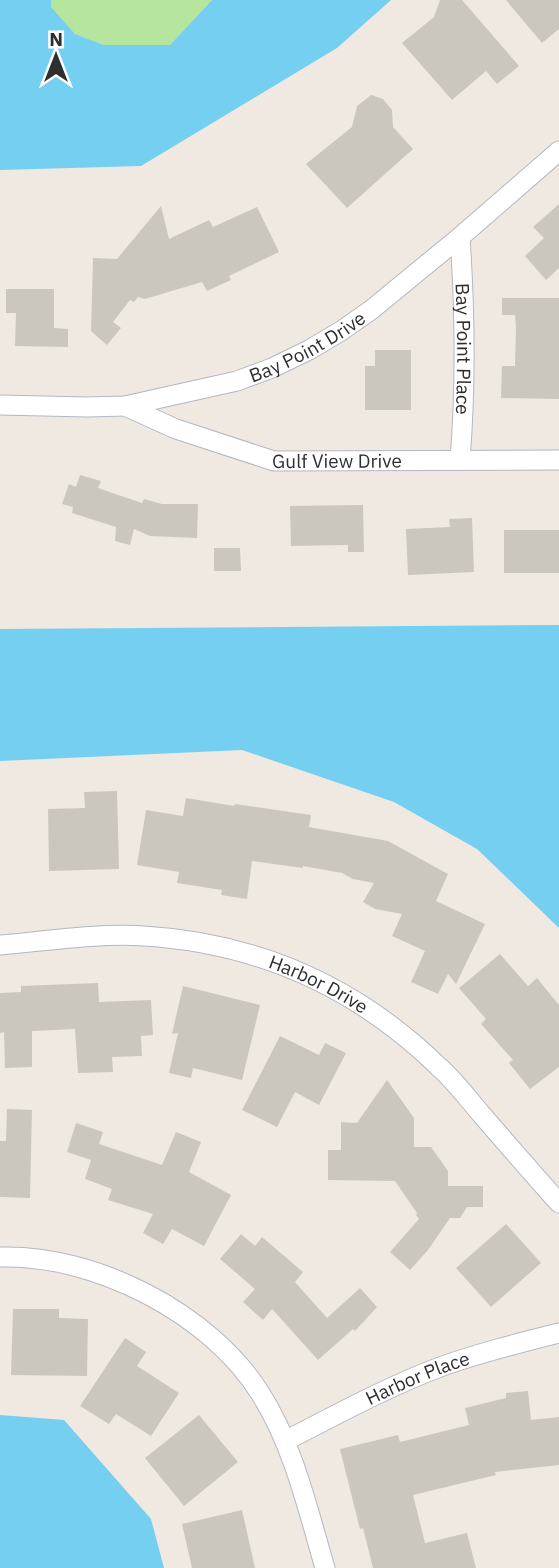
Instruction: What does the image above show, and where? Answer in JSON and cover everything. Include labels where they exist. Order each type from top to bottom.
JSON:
[{"type":"street","name":"Bay Point Drive","points":[[0,405],[125,406],[237,381],[272,368],[309,350],[371,310],[559,151]]},
{"type":"street","name":"Bay Point Place","points":[[460,237],[464,293],[463,428],[460,460]]},
{"type":"street","name":"Gulf View Drive","points":[[125,406],[176,429],[274,461],[559,460]]},
{"type":"street","name":"Harbor Drive","points":[[0,945],[112,935],[179,939],[248,954],[310,976],[368,1008],[423,1051],[559,1203]]},
{"type":"street","points":[[0,1257],[17,1256],[86,1268],[154,1297],[179,1312],[227,1352],[261,1394],[285,1441],[325,1568]]},
{"type":"street","name":"Harbor Place","points":[[285,1441],[386,1390],[440,1367],[559,1333]]},
{"type":"green space","points":[[51,0],[212,0],[170,45],[104,45],[75,34],[50,7]]},
{"type":"water","points":[[0,0],[51,0],[51,7],[75,34],[104,45],[170,45],[212,0],[391,0],[337,48],[141,166],[0,170]]},
{"type":"water","points":[[559,625],[559,928],[477,849],[394,802],[242,750],[0,761],[0,629]]},
{"type":"water","points":[[0,1415],[64,1420],[151,1519],[164,1568],[0,1568]]},
{"type":"building","points":[[440,0],[462,0],[519,66],[497,84],[486,71],[452,100],[402,43],[434,17]]},
{"type":"building","points":[[506,0],[559,0],[559,29],[542,43]]},
{"type":"building","points":[[371,95],[383,99],[392,110],[393,127],[413,149],[347,208],[306,164],[352,127],[357,106]]},
{"type":"building","points":[[559,204],[559,268],[546,280],[525,256],[544,238],[533,227]]},
{"type":"building","points":[[161,206],[169,239],[209,220],[213,227],[257,207],[279,252],[229,276],[231,280],[207,291],[202,282],[145,299],[138,297],[134,302],[130,300],[113,322],[121,328],[107,345],[91,331],[93,258],[117,259]]},
{"type":"building","points":[[6,289],[54,289],[54,328],[68,329],[68,347],[15,346],[16,313],[6,313]]},
{"type":"building","points":[[502,298],[559,298],[559,399],[501,398],[502,366],[515,366],[516,329],[515,315],[502,315]]},
{"type":"building","points":[[375,350],[411,350],[411,410],[365,410],[365,366],[375,366]]},
{"type":"building","points":[[80,475],[101,481],[98,488],[142,503],[144,499],[162,504],[198,504],[197,538],[150,536],[134,529],[130,545],[115,541],[116,527],[72,513],[73,507],[62,504],[69,484],[76,487]]},
{"type":"building","points":[[363,505],[364,552],[348,552],[348,545],[291,546],[290,506]]},
{"type":"building","points":[[472,518],[474,572],[408,575],[406,529],[450,527],[449,519]]},
{"type":"building","points":[[504,530],[559,530],[559,573],[504,573]]},
{"type":"building","points":[[214,548],[240,548],[241,571],[214,571]]},
{"type":"building","points":[[117,791],[119,869],[49,871],[48,809],[85,808],[84,792]]},
{"type":"building","points":[[186,798],[311,815],[309,827],[388,841],[448,874],[436,901],[485,924],[456,984],[448,974],[438,994],[411,982],[425,951],[392,936],[402,914],[375,909],[363,902],[374,883],[353,879],[342,873],[252,861],[247,899],[221,895],[222,890],[177,883],[179,872],[137,865],[146,810],[183,816]]},
{"type":"building","points":[[500,954],[528,986],[537,978],[559,1005],[559,1067],[530,1089],[509,1063],[513,1060],[481,1024],[486,1019],[459,988]]},
{"type":"building","points":[[98,983],[99,1002],[151,1000],[153,1035],[141,1036],[142,1056],[112,1057],[113,1072],[78,1073],[75,1029],[32,1031],[32,1067],[5,1068],[4,1032],[0,1033],[0,993],[21,992],[21,986]]},
{"type":"building","points":[[183,986],[260,1005],[242,1080],[193,1068],[191,1078],[169,1073],[178,1033],[172,1034]]},
{"type":"building","points":[[280,1036],[319,1055],[325,1043],[346,1053],[319,1105],[295,1092],[277,1127],[242,1110]]},
{"type":"building","points":[[387,1080],[414,1118],[414,1147],[431,1147],[448,1171],[448,1186],[483,1186],[483,1207],[467,1207],[460,1218],[450,1218],[410,1270],[390,1252],[419,1219],[395,1181],[328,1180],[328,1150],[341,1150],[341,1122],[357,1123]]},
{"type":"building","points":[[7,1109],[32,1110],[30,1198],[0,1197],[0,1141],[6,1141]]},
{"type":"building","points":[[76,1123],[103,1132],[99,1144],[162,1165],[176,1132],[201,1142],[189,1172],[231,1195],[204,1246],[172,1229],[163,1244],[143,1233],[153,1214],[108,1200],[112,1189],[85,1179],[91,1160],[67,1152]]},
{"type":"building","points":[[506,1224],[541,1263],[491,1307],[456,1268]]},
{"type":"building","points":[[241,1234],[255,1246],[262,1237],[303,1272],[295,1282],[327,1318],[360,1288],[377,1307],[355,1331],[353,1329],[318,1360],[272,1309],[263,1320],[243,1302],[255,1289],[220,1259]]},
{"type":"building","points":[[13,1309],[59,1309],[59,1318],[88,1319],[87,1376],[11,1375]]},
{"type":"building","points":[[125,1338],[146,1352],[137,1366],[179,1393],[151,1436],[116,1414],[109,1424],[80,1406]]},
{"type":"building","points":[[528,1391],[531,1420],[559,1417],[559,1465],[495,1472],[496,1475],[413,1495],[425,1543],[467,1533],[476,1568],[373,1568],[363,1528],[360,1529],[340,1449],[398,1435],[400,1442],[469,1425],[465,1408],[506,1398],[506,1393]]},
{"type":"building","points":[[199,1415],[238,1462],[184,1506],[145,1458]]},
{"type":"building","points":[[242,1510],[255,1568],[192,1568],[182,1524]]}]
